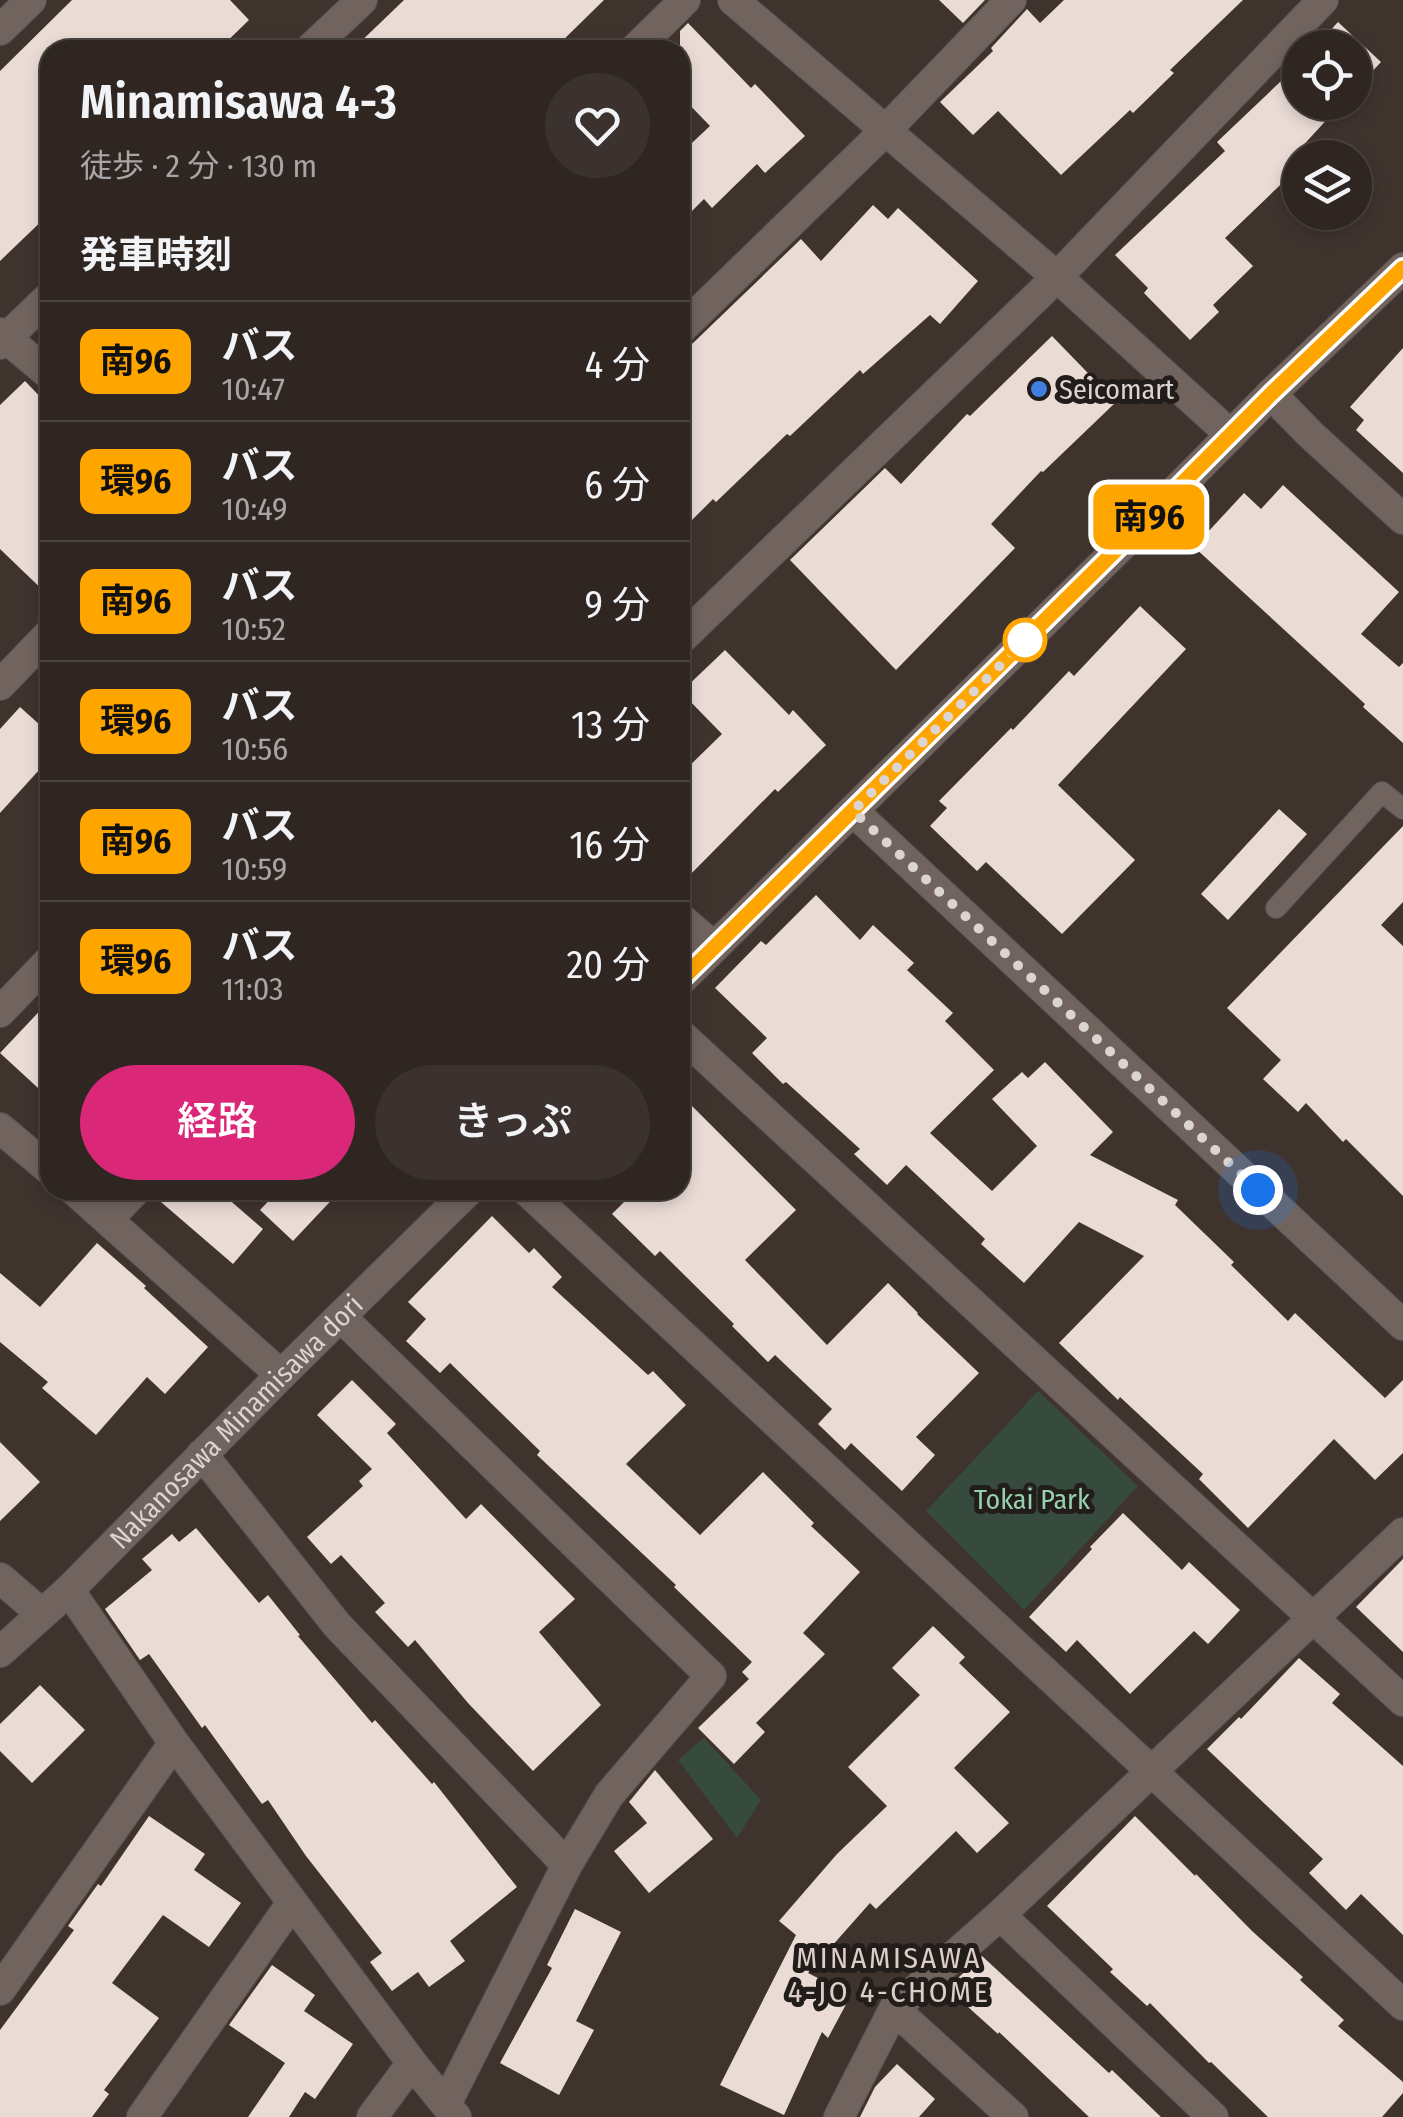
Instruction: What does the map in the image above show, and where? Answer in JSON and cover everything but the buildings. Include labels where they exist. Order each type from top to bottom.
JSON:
[{"type":"street","points":[[0,30],[31,0]]},
{"type":"street","points":[[320,40],[362,0]]},
{"type":"street","points":[[644,40],[685,0]]},
{"type":"street","points":[[733,0],[1057,277],[1231,435]]},
{"type":"street","points":[[690,320],[886,130],[1011,0]]},
{"type":"street","points":[[690,630],[1057,277],[1323,0]]},
{"type":"street","points":[[690,971],[1403,268]]},
{"type":"street","points":[[40,305],[2,338],[40,368]]},
{"type":"street","points":[[1271,394],[1403,519]]},
{"type":"street","points":[[0,685],[40,643]]},
{"type":"street","points":[[853,811],[1403,1325]]},
{"type":"street","points":[[690,927],[714,947]]},
{"type":"street","points":[[0,1012],[40,970]]},
{"type":"street","points":[[690,1043],[1403,1701]]},
{"type":"street","points":[[0,1128],[40,1162]]},
{"type":"street","points":[[86,1200],[281,1375]]},
{"type":"street","points":[[108,1219],[126,1200]]},
{"type":"street","name":"Nakanosawa Minamisawa dori","points":[[0,1652],[69,1590],[459,1200]]},
{"type":"street","points":[[537,1200],[1403,2005]]},
{"type":"street","points":[[69,1590],[174,1743],[450,2110],[567,1865],[609,1796],[711,1676],[341,1317]]},
{"type":"street","points":[[202,1454],[336,1625],[567,1865]]},
{"type":"street","points":[[839,2117],[894,2009],[1000,1915],[1403,1533]]},
{"type":"street","points":[[0,1578],[42,1614]]},
{"type":"street","points":[[0,1990],[174,1743]]},
{"type":"street","points":[[142,2117],[292,1903]]},
{"type":"street","points":[[1000,1915],[1213,2117]]},
{"type":"street","points":[[894,2009],[1013,2117]]},
{"type":"street","points":[[372,2117],[412,2062]]},
{"type":"lane","points":[[1276,908],[1382,792],[1403,809]]},
{"type":"green space","name":"Tokai Park","points":[[1038,1391],[1138,1486],[1024,1610],[926,1511]]},
{"type":"green space","points":[[704,1738],[761,1800],[737,1838],[678,1760]]},
{"type":"bus line","name":"南96","points":[[690,971],[1403,268]]},
{"type":"place","name":"Seicomart","points":[[1039,389]]},
{"type":"district","name":"MINAMISAWA 4-JO 4-CHOME","points":[[889,1975]]},
{"type":"route","points":[[1025,640],[1038,628],[853,811],[1258,1190]]}]
